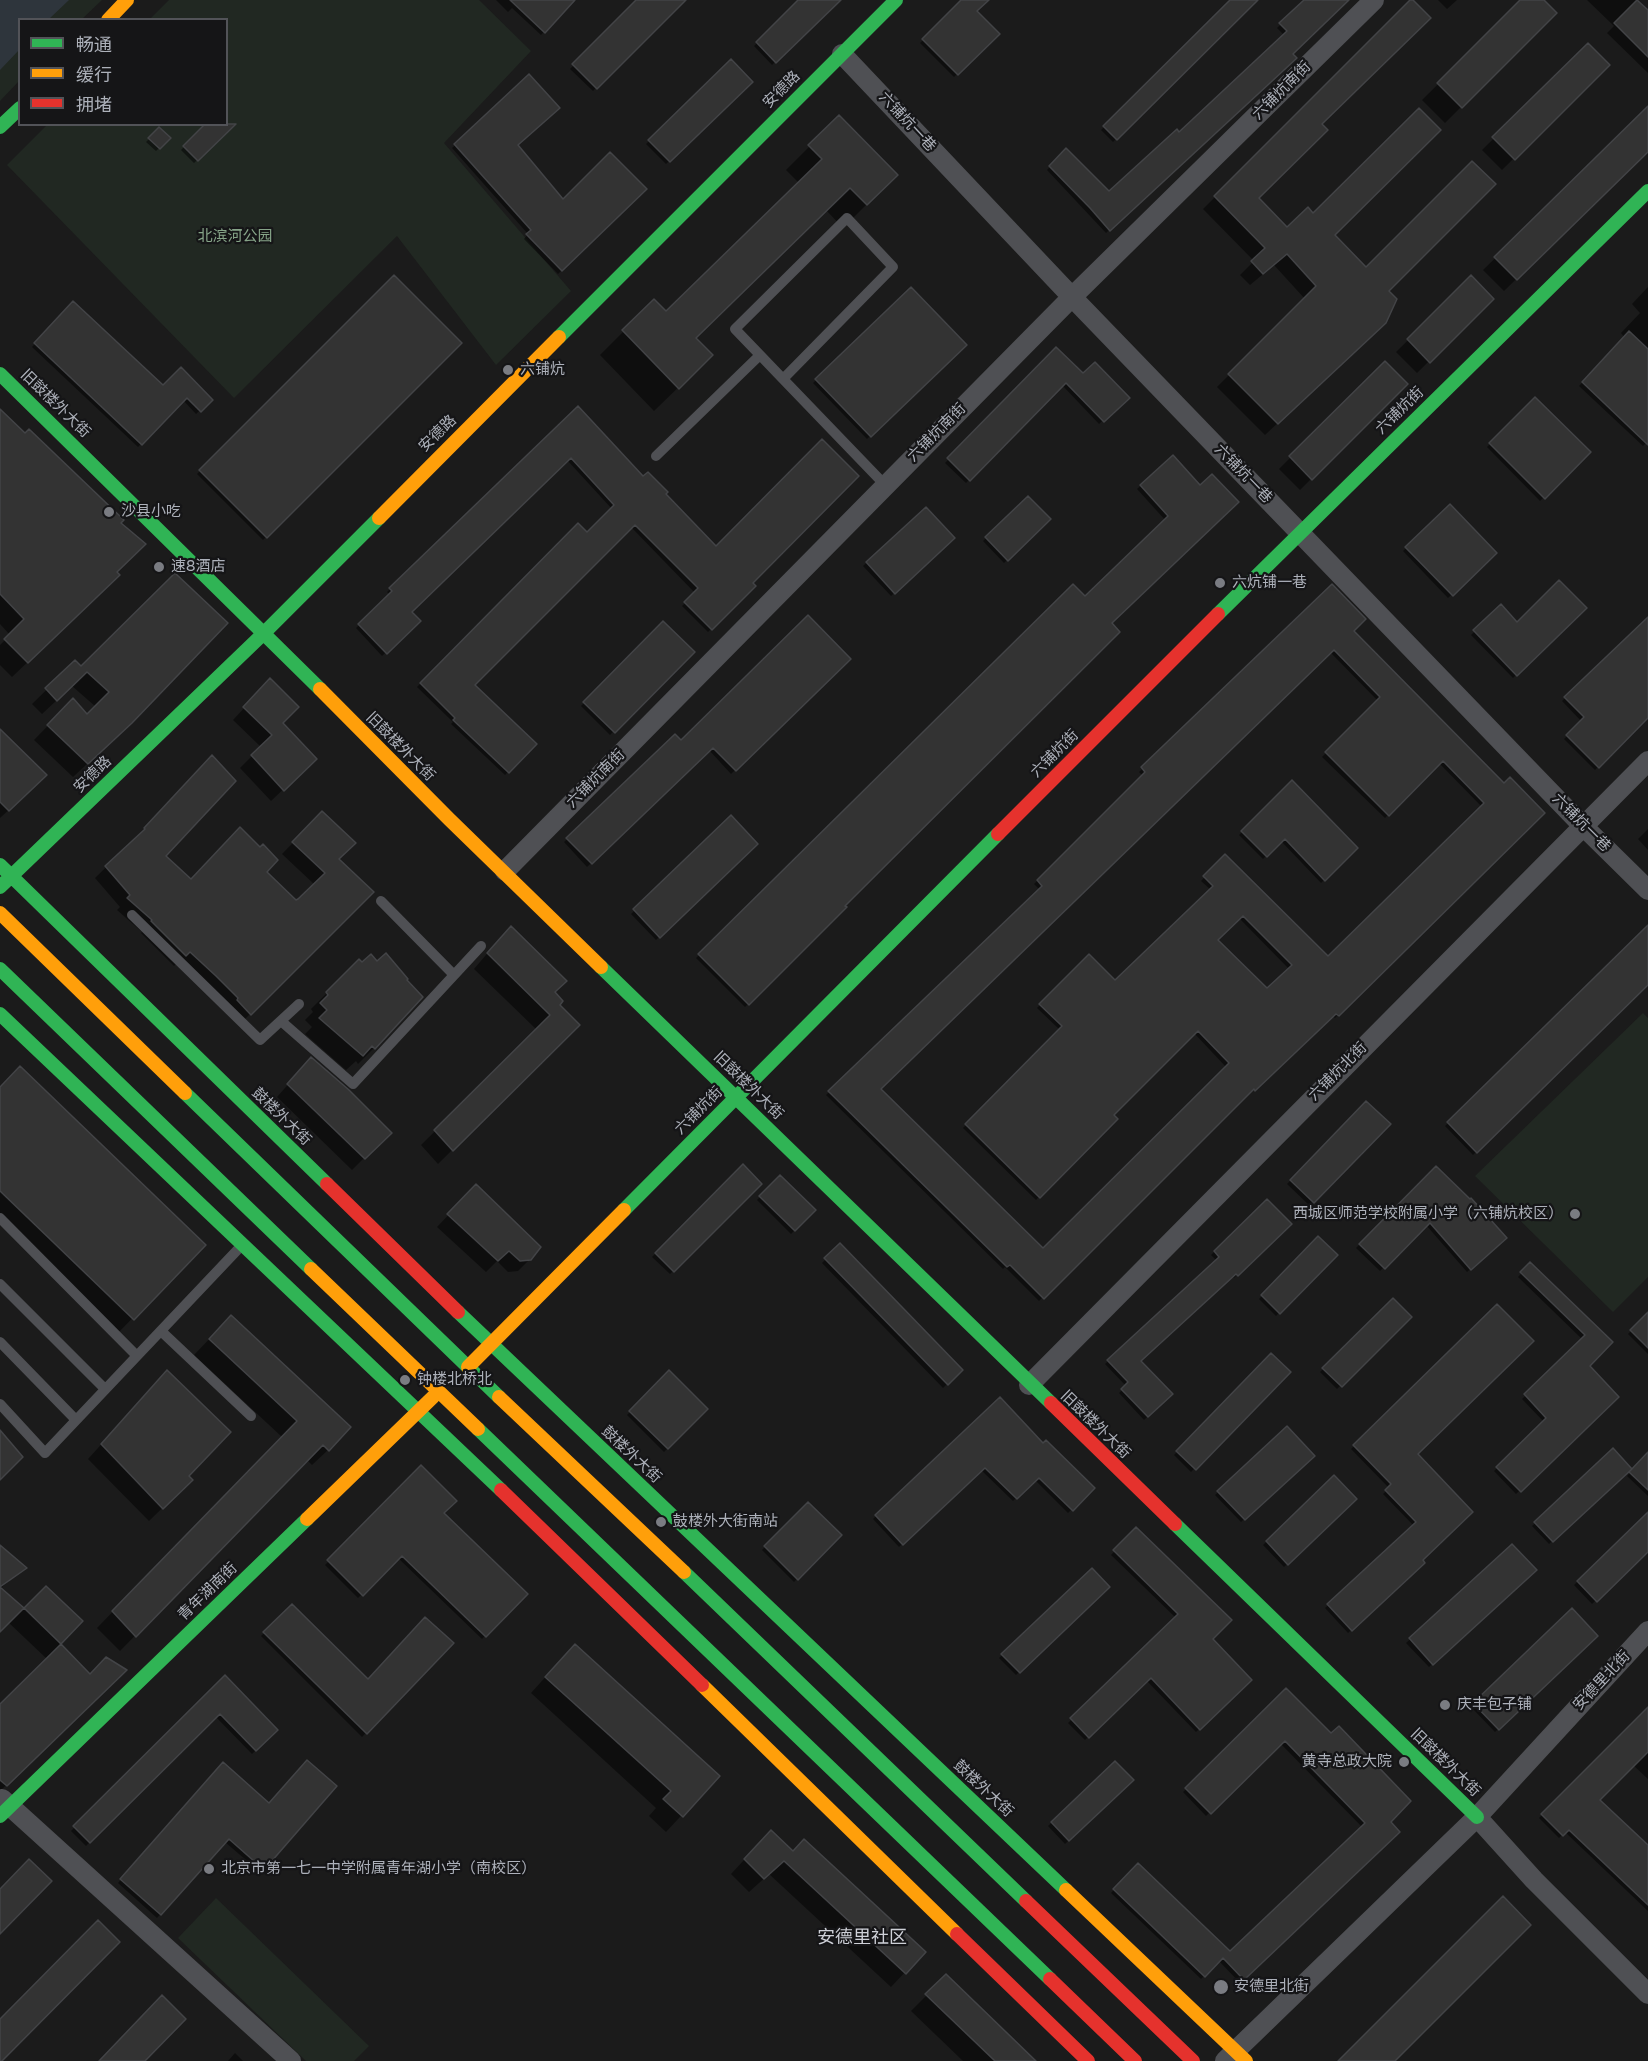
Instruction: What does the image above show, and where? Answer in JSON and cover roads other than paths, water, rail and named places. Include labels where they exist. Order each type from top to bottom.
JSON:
[{"type":"street","points":[[110,18],[127,0]]},
{"type":"street","name":"安德路","points":[[0,887],[264,633],[896,0]]},
{"type":"street","name":"六铺炕南街","points":[[505,871],[1072,297],[1374,0]]},
{"type":"street","name":"六铺炕一巷","points":[[842,54],[1072,297],[1582,825],[1648,890]]},
{"type":"street","points":[[0,127],[18,110]]},
{"type":"street","name":"六铺炕街","points":[[468,1367],[1299,532],[1648,190]]},
{"type":"street","name":"旧鼓楼外大街","points":[[0,374],[264,633],[381,752],[1029,1385],[1477,1817]]},
{"type":"street","name":"六铺炕北街","points":[[1029,1385],[1648,760]]},
{"type":"street","name":"鼓楼外大街","points":[[0,865],[490,1344],[1235,2058]]},
{"type":"street","points":[[0,913],[468,1367],[1193,2061]]},
{"type":"street","points":[[0,969],[1135,2061]]},
{"type":"street","points":[[0,1014],[419,1410],[1088,2061]]},
{"type":"street","name":"青年湖南街","points":[[3,1806],[438,1391]]},
{"type":"street","name":"安德里北街","points":[[1235,2058],[1477,1817],[1648,1630]]},
{"type":"street","points":[[3,1806],[291,2061]]},
{"type":"street","points":[[1477,1817],[1534,1880],[1648,1994]]},
{"type":"lane","points":[[783,379],[893,267],[847,218],[735,329],[783,379],[886,486]]},
{"type":"lane","points":[[656,456],[760,355]]},
{"type":"lane","points":[[381,901],[454,975]]},
{"type":"lane","points":[[132,915],[260,1040],[299,1004]]},
{"type":"lane","points":[[281,1021],[353,1084],[481,946]]},
{"type":"lane","points":[[0,1218],[137,1356]]},
{"type":"lane","points":[[0,1404],[45,1453],[243,1244]]},
{"type":"lane","points":[[0,1284],[105,1389]]},
{"type":"lane","points":[[161,1331],[250,1416]]},
{"type":"lane","points":[[0,1342],[76,1420]]},
{"type":"place","name":"六铺炕","points":[[508,370]]},
{"type":"place","name":"沙县小吃","points":[[109,512]]},
{"type":"place","name":"速8酒店","points":[[159,567]]},
{"type":"place","name":"六炕铺一巷","points":[[1220,583]]},
{"type":"place","name":"西城区师范学校附属小学（六铺炕校区）","points":[[1575,1214]]},
{"type":"place","name":"钟楼北桥北","points":[[405,1380]]},
{"type":"place","name":"鼓楼外大街南站","points":[[661,1522]]},
{"type":"place","name":"庆丰包子铺","points":[[1445,1705]]},
{"type":"place","name":"黄寺总政大院","points":[[1404,1762]]},
{"type":"place","name":"北京市第一七一中学附属青年湖小学（南校区）","points":[[209,1869]]},
{"type":"place","name":"安德里北街","points":[[1221,1987]]},
{"type":"district","name":"安德里社区","points":[[862,1938]]},
{"type":"park label","name":"北滨河公园","points":[[235,237]]}]
